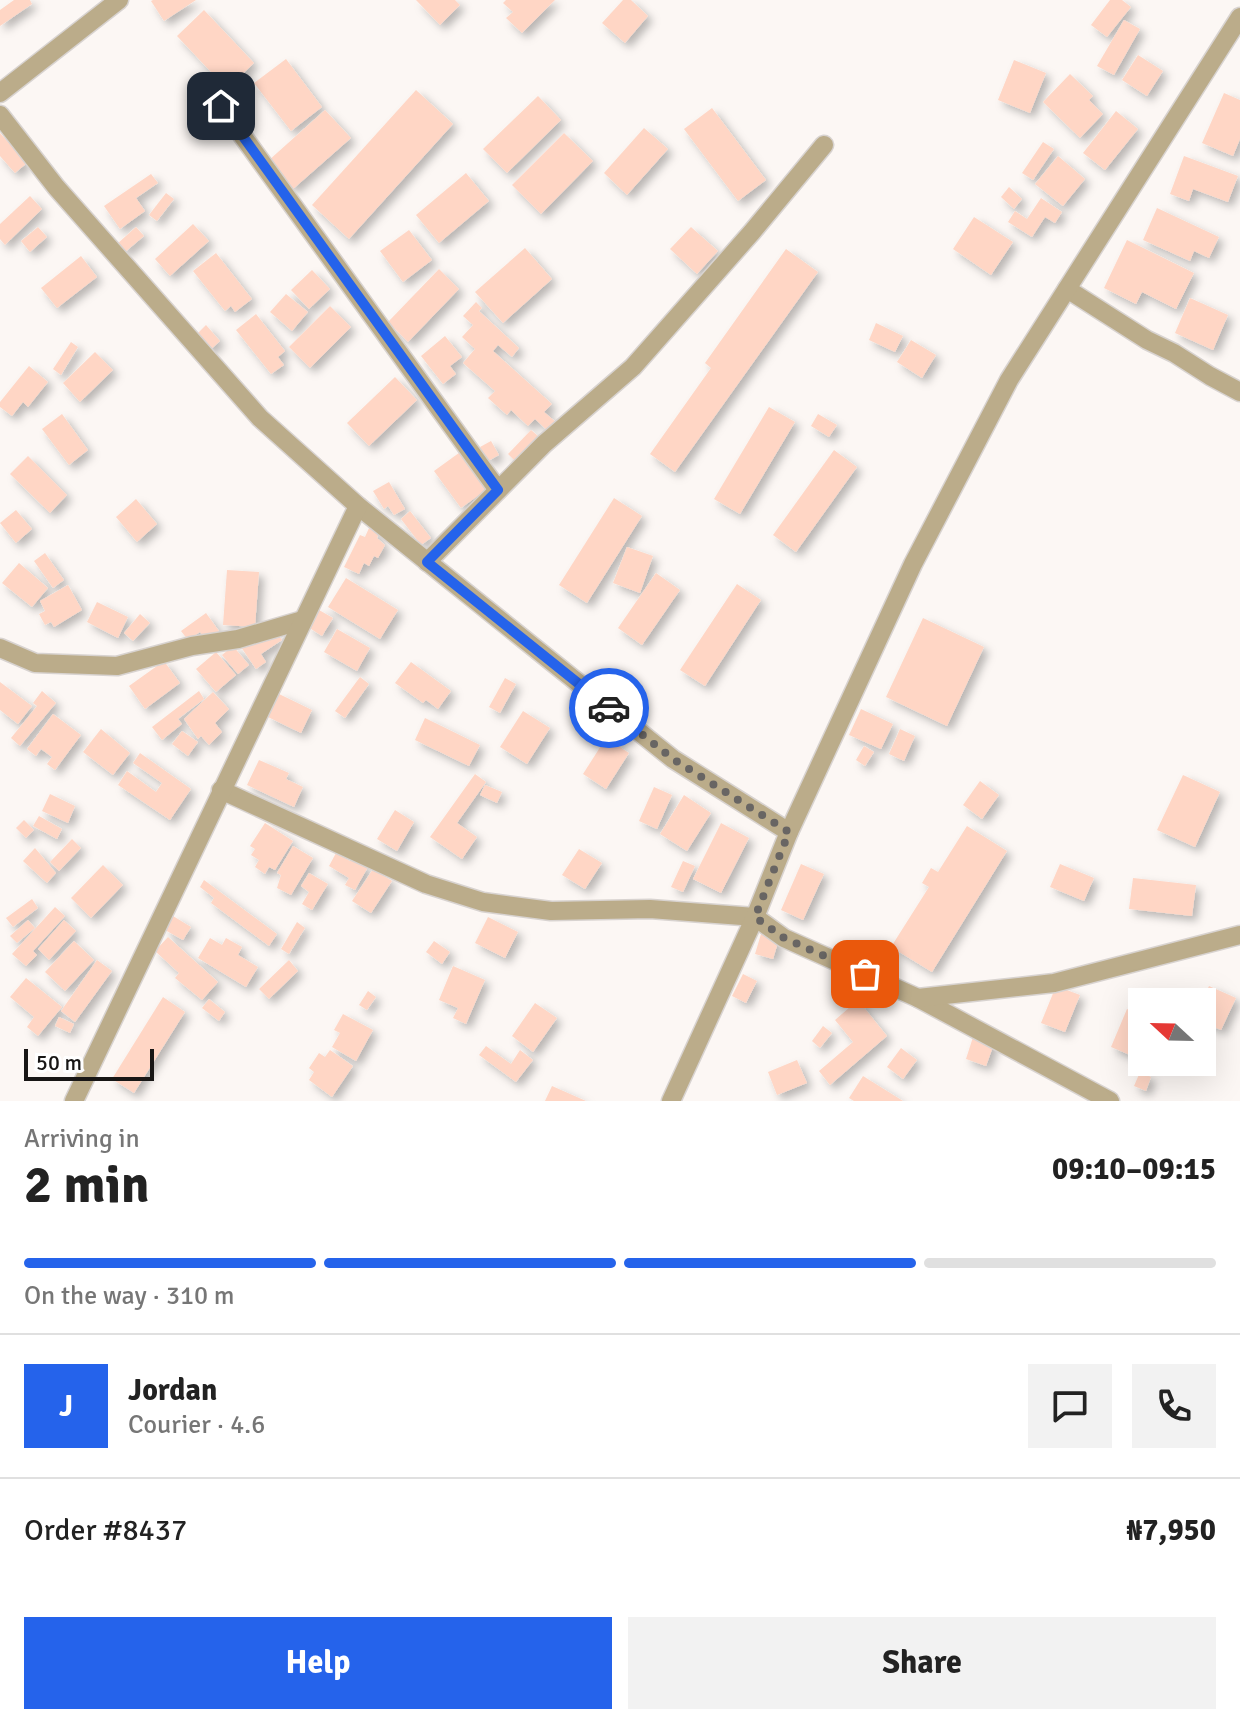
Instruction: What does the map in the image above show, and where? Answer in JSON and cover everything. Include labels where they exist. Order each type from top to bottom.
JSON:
[{"type":"street","points":[[0,93],[119,0]]},
{"type":"street","points":[[671,1101],[755,917],[789,832],[913,564],[1009,380],[1240,17]]},
{"type":"street","points":[[221,106],[498,490]]},
{"type":"street","points":[[0,115],[56,187],[260,418],[358,506],[673,759],[789,832]]},
{"type":"street","points":[[427,562],[544,444],[633,367],[824,145]]},
{"type":"street","points":[[1067,289],[1147,340],[1240,392]]},
{"type":"street","points":[[74,1101],[358,506]]},
{"type":"street","points":[[0,648],[35,663],[117,666],[192,646],[238,639],[303,620]]},
{"type":"street","points":[[221,790],[426,884],[483,902],[551,911],[650,909],[755,917],[784,938],[918,998],[1110,1101]]},
{"type":"street","points":[[918,998],[1054,983],[1240,935]]},
{"type":"building","points":[[14,0],[30,0],[32,4],[0,26],[0,10]]},
{"type":"building","points":[[153,0],[196,0],[164,21]]},
{"type":"building","points":[[416,0],[455,0],[460,5],[440,25]]},
{"type":"building","points":[[506,0],[555,0],[522,33],[506,18],[513,12],[503,3]]},
{"type":"building","points":[[623,0],[631,0],[648,16],[625,43],[602,23]]},
{"type":"building","points":[[1110,0],[1122,0],[1131,7],[1107,37],[1091,25]]},
{"type":"building","points":[[204,10],[254,63],[227,89],[177,36]]},
{"type":"building","points":[[1124,20],[1140,29],[1114,75],[1097,66]]},
{"type":"building","points":[[1138,55],[1163,71],[1147,96],[1122,80]]},
{"type":"building","points":[[286,59],[322,107],[291,131],[254,83]]},
{"type":"building","points":[[1014,60],[1046,73],[1030,113],[998,100]]},
{"type":"building","points":[[1070,74],[1093,96],[1089,100],[1103,114],[1080,138],[1043,102]]},
{"type":"building","points":[[416,90],[453,124],[349,239],[312,205]]},
{"type":"building","points":[[1224,93],[1240,100],[1240,139],[1233,156],[1202,143]]},
{"type":"building","points":[[538,96],[561,120],[507,173],[483,149]]},
{"type":"building","points":[[712,108],[766,180],[738,201],[684,129]]},
{"type":"building","points":[[325,110],[351,138],[293,189],[268,161]]},
{"type":"building","points":[[1116,111],[1138,129],[1105,170],[1083,153]]},
{"type":"building","points":[[644,128],[668,149],[627,195],[604,173]]},
{"type":"building","points":[[0,133],[27,163],[15,173],[0,156]]},
{"type":"building","points":[[564,133],[593,161],[541,214],[512,185]]},
{"type":"building","points":[[1043,142],[1054,149],[1033,180],[1022,173]]},
{"type":"building","points":[[1058,156],[1085,179],[1063,206],[1035,184]]},
{"type":"building","points":[[1184,156],[1238,176],[1228,202],[1193,189],[1189,201],[1170,194]]},
{"type":"building","points":[[466,173],[489,201],[439,243],[416,215]]},
{"type":"building","points":[[151,174],[158,183],[136,198],[145,211],[120,229],[104,206]]},
{"type":"building","points":[[1009,187],[1022,199],[1014,209],[1001,197]]},
{"type":"building","points":[[166,193],[174,199],[157,221],[149,215]]},
{"type":"building","points":[[30,196],[42,209],[5,245],[0,239],[0,224]]},
{"type":"building","points":[[1041,198],[1062,212],[1055,223],[1045,217],[1032,237],[1008,222],[1015,211],[1027,219]]},
{"type":"building","points":[[1157,208],[1219,237],[1209,258],[1194,251],[1190,261],[1143,240]]},
{"type":"building","points":[[974,217],[1013,242],[991,275],[953,249]]},
{"type":"building","points":[[193,224],[209,241],[170,276],[155,259]]},
{"type":"building","points":[[38,227],[47,237],[30,252],[21,241]]},
{"type":"building","points":[[136,227],[144,236],[125,252],[117,244]]},
{"type":"building","points":[[691,227],[718,251],[697,274],[670,249]]},
{"type":"building","points":[[409,230],[432,260],[403,282],[380,251]]},
{"type":"building","points":[[1127,240],[1194,273],[1176,309],[1142,292],[1136,304],[1104,288]]},
{"type":"building","points":[[525,248],[552,279],[503,323],[475,292]]},
{"type":"building","points":[[786,249],[818,272],[675,472],[650,454],[711,368],[705,363]]},
{"type":"building","points":[[216,253],[252,299],[235,312],[231,306],[225,311],[193,271]]},
{"type":"building","points":[[81,256],[97,277],[57,308],[41,288]]},
{"type":"building","points":[[439,269],[459,289],[408,342],[388,322]]},
{"type":"building","points":[[312,270],[330,289],[309,309],[291,290]]},
{"type":"building","points":[[286,294],[308,312],[292,331],[270,312]]},
{"type":"building","points":[[1190,298],[1228,315],[1213,350],[1175,333]]},
{"type":"building","points":[[476,302],[482,308],[479,311],[519,348],[512,357],[498,345],[493,351],[552,404],[544,412],[557,423],[549,432],[535,419],[528,426],[511,410],[507,415],[488,398],[495,391],[463,363],[475,349],[462,337],[473,325],[463,316]]},
{"type":"building","points":[[330,306],[351,327],[310,368],[289,347]]},
{"type":"building","points":[[256,314],[285,351],[278,357],[284,365],[271,374],[236,330]]},
{"type":"building","points":[[876,323],[903,336],[895,352],[869,340]]},
{"type":"building","points":[[206,325],[220,341],[209,351],[196,335]]},
{"type":"building","points":[[445,336],[462,357],[450,366],[456,374],[443,384],[421,356]]},
{"type":"building","points":[[911,340],[936,355],[922,378],[897,362]]},
{"type":"building","points":[[71,342],[78,347],[61,375],[53,369]]},
{"type":"building","points":[[95,352],[113,370],[80,402],[63,383]]},
{"type":"building","points":[[29,366],[48,382],[28,407],[23,402],[12,416],[0,407],[0,402]]},
{"type":"building","points":[[395,377],[417,400],[369,446],[347,423]]},
{"type":"building","points":[[769,407],[795,422],[740,514],[714,499]]},
{"type":"building","points":[[62,414],[88,450],[69,465],[42,429]]},
{"type":"building","points":[[818,414],[837,425],[829,437],[811,426]]},
{"type":"building","points":[[531,430],[538,436],[514,460],[508,454]]},
{"type":"building","points":[[491,441],[499,455],[488,461],[480,447]]},
{"type":"building","points":[[463,450],[490,487],[461,508],[434,471]]},
{"type":"building","points":[[834,450],[857,467],[796,552],[773,535]]},
{"type":"building","points":[[28,456],[67,495],[50,513],[10,474]]},
{"type":"building","points":[[389,482],[405,509],[394,515],[388,506],[384,509],[373,491]]},
{"type":"building","points":[[614,498],[642,516],[587,603],[559,585]]},
{"type":"building","points":[[136,499],[157,524],[137,542],[116,517]]},
{"type":"building","points":[[16,510],[32,529],[16,543],[0,523]]},
{"type":"building","points":[[410,511],[431,538],[421,545],[401,519]]},
{"type":"building","points":[[369,528],[379,533],[377,538],[385,545],[369,566],[364,563],[359,574],[344,567],[360,535],[365,537]]},
{"type":"building","points":[[627,547],[653,556],[640,593],[613,583]]},
{"type":"building","points":[[45,553],[64,580],[53,588],[34,561]]},
{"type":"building","points":[[19,563],[48,588],[32,607],[2,583]]},
{"type":"building","points":[[227,570],[259,572],[255,627],[223,625]]},
{"type":"building","points":[[656,573],[680,590],[642,645],[618,628]]},
{"type":"building","points":[[346,578],[398,610],[380,639],[328,607]]},
{"type":"building","points":[[737,584],[761,600],[705,686],[680,670]]},
{"type":"building","points":[[68,585],[82,610],[54,627],[51,622],[45,625],[39,614],[45,611],[40,601]]},
{"type":"building","points":[[97,602],[128,617],[118,638],[87,622]]},
{"type":"building","points":[[319,610],[333,618],[322,636],[308,627]]},
{"type":"building","points":[[206,613],[219,631],[206,640],[200,632],[188,640],[181,631]]},
{"type":"building","points":[[140,614],[150,623],[133,641],[124,633]]},
{"type":"building","points":[[923,618],[984,647],[947,726],[886,697]]},
{"type":"building","points":[[337,629],[370,648],[357,671],[324,652]]},
{"type":"building","points":[[276,632],[282,640],[261,654],[266,662],[256,669],[241,647]]},
{"type":"building","points":[[233,646],[249,665],[238,674],[222,655]]},
{"type":"building","points":[[216,652],[236,675],[216,692],[196,669]]},
{"type":"building","points":[[164,661],[180,683],[145,709],[129,686]]},
{"type":"building","points":[[411,662],[451,691],[438,709],[426,700],[423,703],[395,683]]},
{"type":"building","points":[[360,677],[369,684],[345,718],[335,711]]},
{"type":"building","points":[[505,678],[516,684],[500,713],[489,707]]},
{"type":"building","points":[[0,682],[32,706],[18,724],[0,710]]},
{"type":"building","points":[[42,691],[56,703],[20,746],[11,738],[37,706],[33,703]]},
{"type":"building","points":[[199,691],[204,699],[178,719],[182,724],[162,740],[152,727]]},
{"type":"building","points":[[213,692],[229,709],[215,723],[222,732],[209,745],[201,736],[198,739],[184,719]]},
{"type":"building","points":[[279,694],[312,710],[301,733],[268,717]]},
{"type":"building","points":[[861,709],[893,724],[881,749],[849,735]]},
{"type":"building","points":[[523,711],[550,728],[527,764],[500,747]]},
{"type":"building","points":[[53,714],[81,735],[55,770],[47,764],[52,757],[41,749],[36,756],[27,749]]},
{"type":"building","points":[[425,718],[480,745],[469,766],[415,740]]},
{"type":"building","points":[[101,729],[130,753],[113,775],[83,752]]},
{"type":"building","points":[[900,729],[915,736],[904,761],[889,754]]},
{"type":"building","points":[[182,731],[198,742],[188,756],[172,744]]},
{"type":"building","points":[[606,738],[629,753],[606,789],[583,774]]},
{"type":"building","points":[[864,746],[874,752],[865,766],[856,760]]},
{"type":"building","points":[[140,753],[191,789],[170,820],[118,785],[127,771],[156,792],[162,783],[133,763]]},
{"type":"building","points":[[259,760],[289,773],[286,779],[303,787],[294,807],[247,785]]},
{"type":"building","points":[[475,774],[486,782],[457,823],[477,837],[462,859],[430,837]]},
{"type":"building","points":[[1183,775],[1220,792],[1195,847],[1157,830]]},
{"type":"building","points":[[980,781],[999,795],[982,819],[963,805]]},
{"type":"building","points":[[485,785],[502,792],[497,803],[480,795]]},
{"type":"building","points":[[654,787],[672,795],[657,829],[639,821]]},
{"type":"building","points":[[50,794],[75,806],[68,823],[42,811]]},
{"type":"building","points":[[684,795],[711,813],[687,851],[660,834]]},
{"type":"building","points":[[395,810],[414,822],[397,851],[377,839]]},
{"type":"building","points":[[39,816],[62,829],[57,839],[33,826]]},
{"type":"building","points":[[24,820],[34,830],[26,838],[16,828]]},
{"type":"building","points":[[265,823],[293,841],[275,870],[269,867],[265,874],[255,867],[259,860],[251,855],[255,849],[250,846]]},
{"type":"building","points":[[721,823],[749,838],[721,893],[693,879]]},
{"type":"building","points":[[967,826],[1007,851],[932,972],[891,947],[929,887],[922,883],[931,868],[938,872]]},
{"type":"building","points":[[72,839],[81,848],[59,871],[50,862]]},
{"type":"building","points":[[293,846],[313,858],[291,895],[277,888],[281,875],[277,873]]},
{"type":"building","points":[[35,848],[56,873],[47,883],[23,861]]},
{"type":"building","points":[[579,849],[602,863],[585,889],[562,875]]},
{"type":"building","points":[[336,853],[368,867],[355,890],[345,885],[349,878],[329,866]]},
{"type":"building","points":[[683,861],[695,866],[683,892],[671,887]]},
{"type":"building","points":[[801,864],[824,874],[803,920],[781,910]]},
{"type":"building","points":[[1060,864],[1094,878],[1084,901],[1050,887]]},
{"type":"building","points":[[103,865],[123,885],[91,918],[71,898]]},
{"type":"building","points":[[373,869],[392,881],[371,913],[352,901]]},
{"type":"building","points":[[309,873],[328,884],[312,910],[302,904],[309,892],[301,886]]},
{"type":"building","points":[[1133,878],[1196,885],[1192,916],[1129,909]]},
{"type":"building","points":[[204,880],[277,934],[269,946],[211,903],[214,898],[200,887]]},
{"type":"building","points":[[32,899],[38,908],[13,927],[6,918]]},
{"type":"building","points":[[55,907],[65,916],[33,951],[37,955],[26,966],[12,954]]},
{"type":"building","points":[[173,916],[191,927],[183,940],[165,930]]},
{"type":"building","points":[[488,917],[518,932],[505,958],[475,943]]},
{"type":"building","points":[[28,920],[35,928],[17,943],[10,936]]},
{"type":"building","points":[[64,920],[76,931],[49,960],[38,949]]},
{"type":"building","points":[[297,922],[305,928],[289,954],[281,949]]},
{"type":"building","points":[[761,934],[779,939],[773,959],[755,954]]},
{"type":"building","points":[[168,937],[218,982],[202,1000],[175,978],[179,973],[155,951]]},
{"type":"building","points":[[210,938],[222,945],[226,938],[242,947],[238,955],[258,967],[246,987],[198,958]]},
{"type":"building","points":[[74,941],[94,960],[65,991],[45,972]]},
{"type":"building","points":[[434,941],[450,952],[442,964],[426,952]]},
{"type":"building","points":[[97,960],[112,971],[75,1022],[61,1011]]},
{"type":"building","points":[[289,960],[298,971],[269,999],[259,989]]},
{"type":"building","points":[[453,966],[485,980],[466,1024],[453,1018],[458,1008],[439,1000]]},
{"type":"building","points":[[743,974],[757,981],[746,1003],[732,996]]},
{"type":"building","points":[[26,978],[62,1007],[38,1036],[27,1027],[34,1017],[10,997]]},
{"type":"building","points":[[1056,986],[1080,995],[1065,1032],[1041,1023]]},
{"type":"building","points":[[1216,989],[1236,998],[1221,1030],[1216,1028]]},
{"type":"building","points":[[368,991],[376,997],[367,1010],[359,1005]]},
{"type":"building","points":[[163,997],[185,1012],[134,1093],[112,1079]]},
{"type":"building","points":[[209,999],[225,1012],[219,1021],[202,1008]]},
{"type":"building","points":[[858,1000],[887,1036],[830,1085],[819,1071],[853,1042],[835,1020]]},
{"type":"building","points":[[535,1003],[557,1018],[533,1052],[512,1036]]},
{"type":"building","points":[[1127,1009],[1128,1054],[1111,1047]]},
{"type":"building","points":[[343,1014],[373,1030],[356,1061],[332,1047],[340,1033],[334,1030]]},
{"type":"building","points":[[59,1017],[74,1024],[70,1033],[55,1026]]},
{"type":"building","points":[[823,1026],[832,1033],[820,1048],[812,1041]]},
{"type":"building","points":[[974,1034],[995,1041],[986,1066],[966,1059]]},
{"type":"building","points":[[486,1046],[511,1064],[520,1050],[533,1060],[516,1082],[479,1055]]},
{"type":"building","points":[[901,1048],[917,1060],[903,1079],[887,1067]]},
{"type":"building","points":[[330,1050],[353,1066],[332,1097],[309,1080],[314,1072],[309,1068],[319,1053],[325,1057]]},
{"type":"building","points":[[797,1060],[807,1083],[777,1095],[768,1072]]},
{"type":"building","points":[[863,1076],[903,1101],[854,1101],[849,1098]]},
{"type":"building","points":[[1138,1076],[1151,1077],[1146,1091],[1134,1086]]},
{"type":"building","points":[[552,1086],[586,1101],[545,1101]]},
{"type":"way so far","points":[[609,708],[673,759],[789,832],[755,917],[784,938],[865,974]]},
{"type":"route","points":[[221,106],[498,490],[427,562],[609,708]]}]
